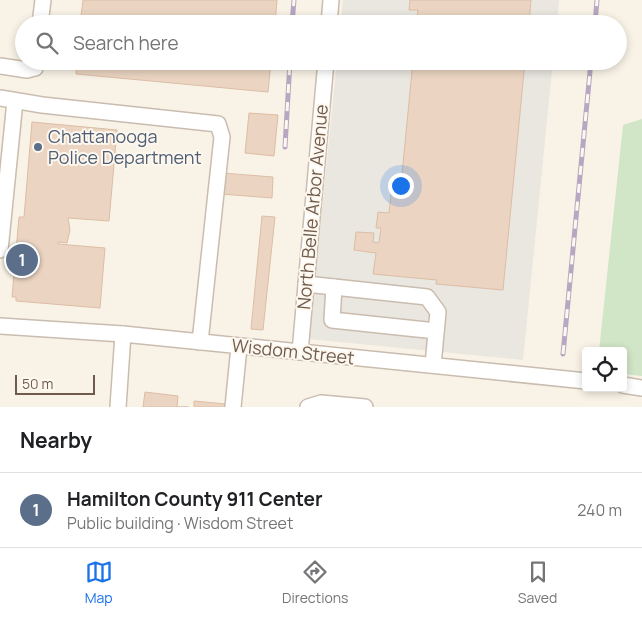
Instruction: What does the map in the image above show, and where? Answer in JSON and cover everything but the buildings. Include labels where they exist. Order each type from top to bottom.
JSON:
[{"type":"street","points":[[41,15],[43,0]]},
{"type":"street","points":[[330,15],[331,0]]},
{"type":"street","points":[[0,66],[15,68]]},
{"type":"street","name":"North Belle Arbor Avenue","points":[[300,352],[325,70]]},
{"type":"street","points":[[0,250],[7,100],[218,124],[222,137],[200,342]]},
{"type":"street","points":[[306,284],[427,297],[438,312],[433,365]]},
{"type":"street","points":[[334,287],[332,320],[436,331]]},
{"type":"street","name":"Wisdom Street","points":[[0,326],[123,334],[582,381]]},
{"type":"street","points":[[118,407],[123,334]]},
{"type":"street","points":[[233,407],[239,346]]},
{"type":"street","points":[[627,386],[642,388]]},
{"type":"street","points":[[308,407],[321,403],[365,407]]},
{"type":"shaded area","points":[[343,0],[559,0],[558,15],[342,15]]},
{"type":"shaded area","points":[[336,70],[552,70],[523,360],[309,339]]},
{"type":"green space","points":[[642,119],[642,376],[627,374],[627,347],[599,347],[623,125]]},
{"type":"railway","points":[[293,15],[294,0]]},
{"type":"railway","points":[[596,15],[597,0]]},
{"type":"railway","points":[[285,147],[289,70]]},
{"type":"railway","points":[[563,354],[590,70]]},
{"type":"place","name":"Chattanooga Police Department","points":[[38,147]]},
{"type":"place","name":"Hamilton County 911 Center","points":[[22,260]]}]
